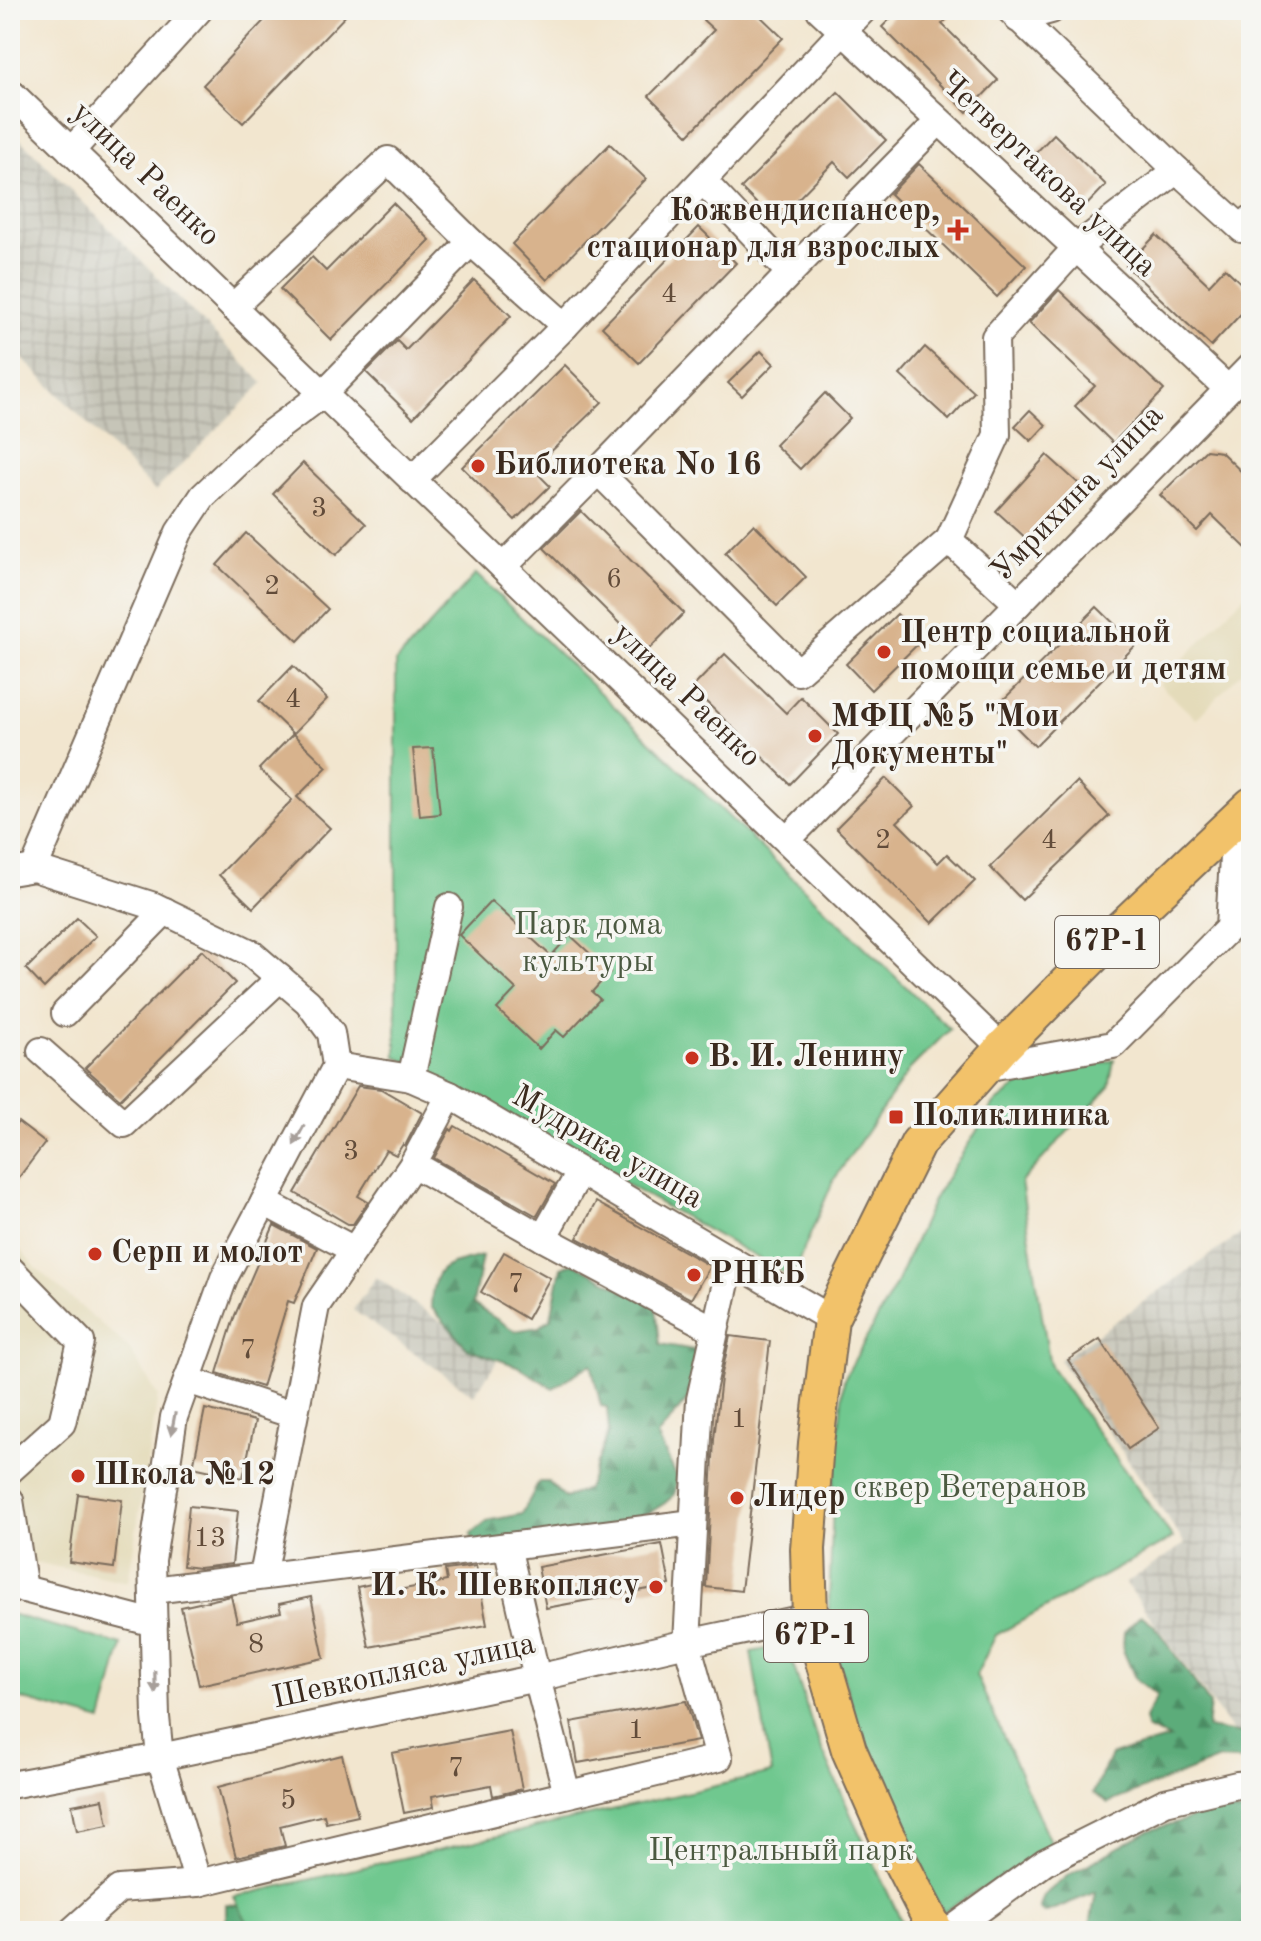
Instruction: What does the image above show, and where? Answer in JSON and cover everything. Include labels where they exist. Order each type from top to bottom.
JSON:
[{"type":"main road","name":"67Р-1","points":[[936,1931],[886,1834],[849,1750],[810,1617],[808,1549],[816,1443],[831,1319],[918,1143],[993,1058],[1123,926],[1243,813]]},
{"type":"street","points":[[71,151],[199,10]]},
{"type":"street","name":"Четвертакова улица","points":[[820,10],[1228,389]]},
{"type":"street","points":[[412,480],[565,326],[863,10]]},
{"type":"street","points":[[1014,14],[1051,10]]},
{"type":"street","points":[[1014,14],[1242,229],[1251,219]]},
{"type":"street","name":"улица Раенко","points":[[10,92],[787,840],[993,1058]]},
{"type":"street","points":[[503,567],[939,121]]},
{"type":"street","points":[[233,307],[388,160],[471,242],[565,326]]},
{"type":"street","points":[[598,471],[798,672],[949,540],[997,435],[995,337],[1076,248],[1177,170]]},
{"type":"street","points":[[703,181],[790,273]]},
{"type":"street","points":[[198,1883],[160,1757],[156,1717],[152,1560],[174,1417],[224,1278],[336,1066],[331,1033],[308,1002],[251,953],[154,906],[22,870],[179,532],[203,496],[264,438],[323,394],[471,242]]},
{"type":"street","name":"Умрихина улица","points":[[787,840],[1251,366]]},
{"type":"street","points":[[949,540],[1018,604]]},
{"type":"street","points":[[993,1058],[1113,1045],[1229,928],[1243,813]]},
{"type":"street","points":[[411,1078],[449,907]]},
{"type":"street","points":[[65,1013],[165,911]]},
{"type":"street","points":[[41,1051],[124,1124],[280,978]]},
{"type":"street","name":"Мудрика улица","points":[[336,1066],[411,1078],[450,1095],[831,1319]]},
{"type":"street","points":[[263,1576],[316,1306],[413,1164],[450,1095]]},
{"type":"street","points":[[413,1164],[715,1330]]},
{"type":"street","points":[[543,1238],[580,1172]]},
{"type":"street","points":[[264,1202],[354,1250]]},
{"type":"street","points":[[72,1931],[119,1889],[198,1883],[719,1758],[687,1643],[700,1399],[731,1260]]},
{"type":"street","points":[[10,1269],[81,1342],[62,1423],[10,1470]]},
{"type":"street","points":[[187,1380],[294,1415]]},
{"type":"street","points":[[10,1500],[17,1586],[154,1623]]},
{"type":"street","points":[[153,1590],[693,1523]]},
{"type":"street","points":[[507,1546],[567,1794]]},
{"type":"street","name":"Шевкопляса улица","points":[[10,1785],[160,1757],[537,1678],[810,1617]]},
{"type":"street","points":[[950,1931],[1045,1862],[1165,1802],[1251,1784]]},
{"type":"shaded area","points":[[10,129],[263,383],[155,491],[10,346]]},
{"type":"shaded area","points":[[1249,591],[1251,662],[1196,719],[1159,684]]},
{"type":"shaded area","points":[[1251,1227],[1251,1757],[1126,1583],[1185,1544],[1060,1360]]},
{"type":"shaded area","name":"Школа №12","points":[[10,1237],[37,1269],[129,1348],[158,1396],[128,1582],[10,1557]]},
{"type":"shaded area","points":[[376,1277],[497,1361],[474,1395],[353,1310]]},
{"type":"green space","name":"Парк дома культуры","points":[[476,574],[950,1029],[910,1069],[833,1181],[792,1277],[396,1056],[396,662]]},
{"type":"green space","name":"сквер Ветеранов","points":[[1114,1060],[1109,1087],[1021,1182],[1050,1366],[1173,1538],[996,1635],[976,1675],[1052,1846],[943,1912],[906,1848],[858,1726],[828,1628],[834,1477],[844,1379],[895,1286],[934,1198],[994,1104],[1026,1080]]},
{"type":"green space","points":[[482,1256],[473,1304],[515,1331],[539,1327],[551,1318],[561,1267],[573,1263],[656,1306],[660,1344],[694,1350],[699,1356],[693,1393],[657,1436],[677,1477],[675,1494],[665,1503],[649,1513],[539,1547],[476,1556],[471,1534],[487,1521],[522,1514],[539,1482],[548,1482],[565,1498],[587,1489],[609,1432],[607,1407],[601,1406],[591,1364],[553,1388],[517,1366],[468,1349],[431,1307],[434,1282],[443,1269]]},
{"type":"green space","points":[[10,1614],[122,1645],[102,1721],[10,1696]]},
{"type":"green space","points":[[1141,1615],[1154,1625],[1210,1704],[1207,1728],[1251,1733],[1251,1761],[1219,1759],[1108,1803],[1093,1793],[1111,1755],[1170,1739],[1146,1728],[1145,1718],[1157,1696],[1135,1678],[1123,1650],[1124,1632]]},
{"type":"green space","name":"Центральный парк","points":[[787,1645],[815,1733],[906,1931],[252,1931],[234,1897],[772,1773],[751,1652]]},
{"type":"green space","points":[[1212,1812],[1251,1812],[1251,1931],[1089,1931],[1096,1892],[1044,1913],[1039,1909],[1044,1895],[1067,1876],[1148,1831]]},
{"type":"green space","points":[[226,1904],[256,1907],[311,1931],[240,1931],[226,1921]]},
{"type":"building","points":[[274,10],[351,10],[243,123],[203,85]]},
{"type":"building","points":[[712,10],[754,10],[783,38],[688,135],[649,96],[714,30],[703,20]]},
{"type":"building","points":[[899,10],[956,10],[942,24],[998,80],[967,112],[882,27]]},
{"type":"building","points":[[838,92],[886,140],[849,177],[834,162],[775,222],[741,188]]},
{"type":"building","points":[[1054,134],[1106,185],[1079,213],[1027,162]]},
{"type":"building","points":[[610,144],[646,179],[547,280],[512,244]]},
{"type":"building","points":[[919,164],[1026,266],[997,297],[890,194]]},
{"type":"building","points":[[393,203],[430,240],[331,340],[280,289],[312,257],[326,271]]},
{"type":"building","points":[[699,227],[736,263],[639,363],[602,327]]},
{"type":"building","points":[[1156,235],[1209,285],[1225,268],[1251,293],[1251,303],[1211,346],[1126,266]]},
{"type":"building","points":[[474,280],[511,316],[413,418],[366,372],[397,341],[406,350]]},
{"type":"building","points":[[1059,290],[1164,390],[1113,443],[1075,406],[1095,386],[1029,323]]},
{"type":"building","points":[[925,347],[974,392],[949,420],[900,375]]},
{"type":"building","points":[[761,351],[774,364],[742,396],[728,383]]},
{"type":"building","points":[[565,365],[602,402],[533,469],[550,486],[515,520],[462,467]]},
{"type":"building","points":[[825,393],[850,418],[800,469],[775,445]]},
{"type":"building","points":[[1030,410],[1046,425],[1031,441],[1015,426]]},
{"type":"building","points":[[1206,450],[1221,452],[1251,481],[1251,553],[1212,515],[1197,531],[1160,495]]},
{"type":"building","points":[[1047,455],[1079,484],[1028,540],[996,511]]},
{"type":"building","points":[[303,463],[366,524],[336,555],[273,494]]},
{"type":"building","points":[[581,511],[684,613],[647,651],[544,548]]},
{"type":"building","points":[[754,524],[806,577],[777,606],[725,553]]},
{"type":"building","points":[[246,533],[328,609],[298,641],[217,565]]},
{"type":"building","points":[[1097,607],[1136,645],[1035,746],[996,707]]},
{"type":"building","points":[[897,614],[922,640],[871,690],[846,664]]},
{"type":"building","points":[[725,654],[786,713],[801,697],[838,734],[790,784],[692,688]]},
{"type":"building","points":[[293,666],[327,699],[293,734],[259,701]]},
{"type":"building","points":[[293,734],[327,767],[297,797],[330,828],[253,908],[219,875],[292,800],[259,769]]},
{"type":"building","points":[[433,748],[440,814],[420,816],[413,749]]},
{"type":"building","points":[[886,778],[914,806],[897,822],[938,863],[947,854],[975,881],[932,923],[836,828]]},
{"type":"building","points":[[1077,782],[1109,816],[1022,900],[990,867]]},
{"type":"building","points":[[491,901],[551,956],[570,935],[610,972],[592,992],[600,999],[564,1037],[556,1030],[539,1049],[497,1009],[516,989],[459,935]]},
{"type":"building","points":[[77,918],[96,936],[44,988],[26,969]]},
{"type":"building","points":[[202,950],[235,983],[120,1099],[85,1068]]},
{"type":"building","points":[[358,1086],[381,1089],[422,1113],[405,1146],[403,1144],[396,1155],[386,1150],[358,1196],[368,1202],[353,1224],[348,1224],[295,1193]]},
{"type":"building","points":[[18,1122],[45,1143],[10,1189],[10,1133]]},
{"type":"building","points":[[455,1126],[555,1184],[537,1216],[434,1158],[450,1129],[452,1131]]},
{"type":"building","points":[[596,1202],[710,1266],[691,1299],[577,1238]]},
{"type":"building","points":[[274,1225],[317,1248],[294,1303],[288,1301],[262,1387],[217,1373],[235,1315]]},
{"type":"building","points":[[504,1252],[550,1278],[527,1319],[481,1292]]},
{"type":"building","points":[[730,1336],[770,1341],[741,1591],[706,1587],[714,1439],[721,1378]]},
{"type":"building","points":[[1100,1339],[1159,1428],[1128,1449],[1068,1360]]},
{"type":"building","points":[[205,1409],[255,1421],[243,1478],[193,1467]]},
{"type":"building","points":[[78,1494],[122,1500],[114,1568],[69,1562]]},
{"type":"building","points":[[189,1506],[238,1511],[232,1564],[199,1568],[183,1566]]},
{"type":"building","points":[[662,1544],[670,1585],[546,1608],[538,1567]]},
{"type":"building","points":[[476,1566],[487,1625],[369,1647],[357,1587],[386,1581],[388,1592],[447,1581],[445,1570]]},
{"type":"building","points":[[231,1596],[237,1622],[281,1612],[279,1604],[311,1597],[324,1658],[199,1685],[181,1607]]},
{"type":"building","points":[[686,1701],[698,1741],[578,1763],[571,1722]]},
{"type":"building","points":[[510,1731],[522,1789],[493,1796],[491,1785],[432,1796],[434,1807],[404,1813],[392,1753]]},
{"type":"building","points":[[342,1755],[358,1816],[326,1823],[324,1815],[280,1826],[285,1846],[236,1857],[218,1787]]},
{"type":"building","points":[[103,1799],[108,1825],[77,1831],[72,1805]]},
{"type":"place","name":"Кожвендиспансер, стационар для взрослых","points":[[958,230]]},
{"type":"place","name":"Библиотека No 16","points":[[478,466]]},
{"type":"place","name":"Центр социальной помощи семье и детям","points":[[884,652]]},
{"type":"place","name":"МФЦ №5 \"Мои Документы\"","points":[[815,736]]},
{"type":"place","name":"В. И. Ленину","points":[[692,1058]]},
{"type":"place","name":"Поликлиника","points":[[896,1117]]},
{"type":"place","name":"Серп и молот","points":[[95,1254]]},
{"type":"place","name":"РНКБ","points":[[694,1275]]},
{"type":"place","name":"Школа №12","points":[[78,1476]]},
{"type":"place","name":"Лидер","points":[[737,1498]]},
{"type":"place","name":"И. К. Шевкоплясу","points":[[656,1587]]}]
